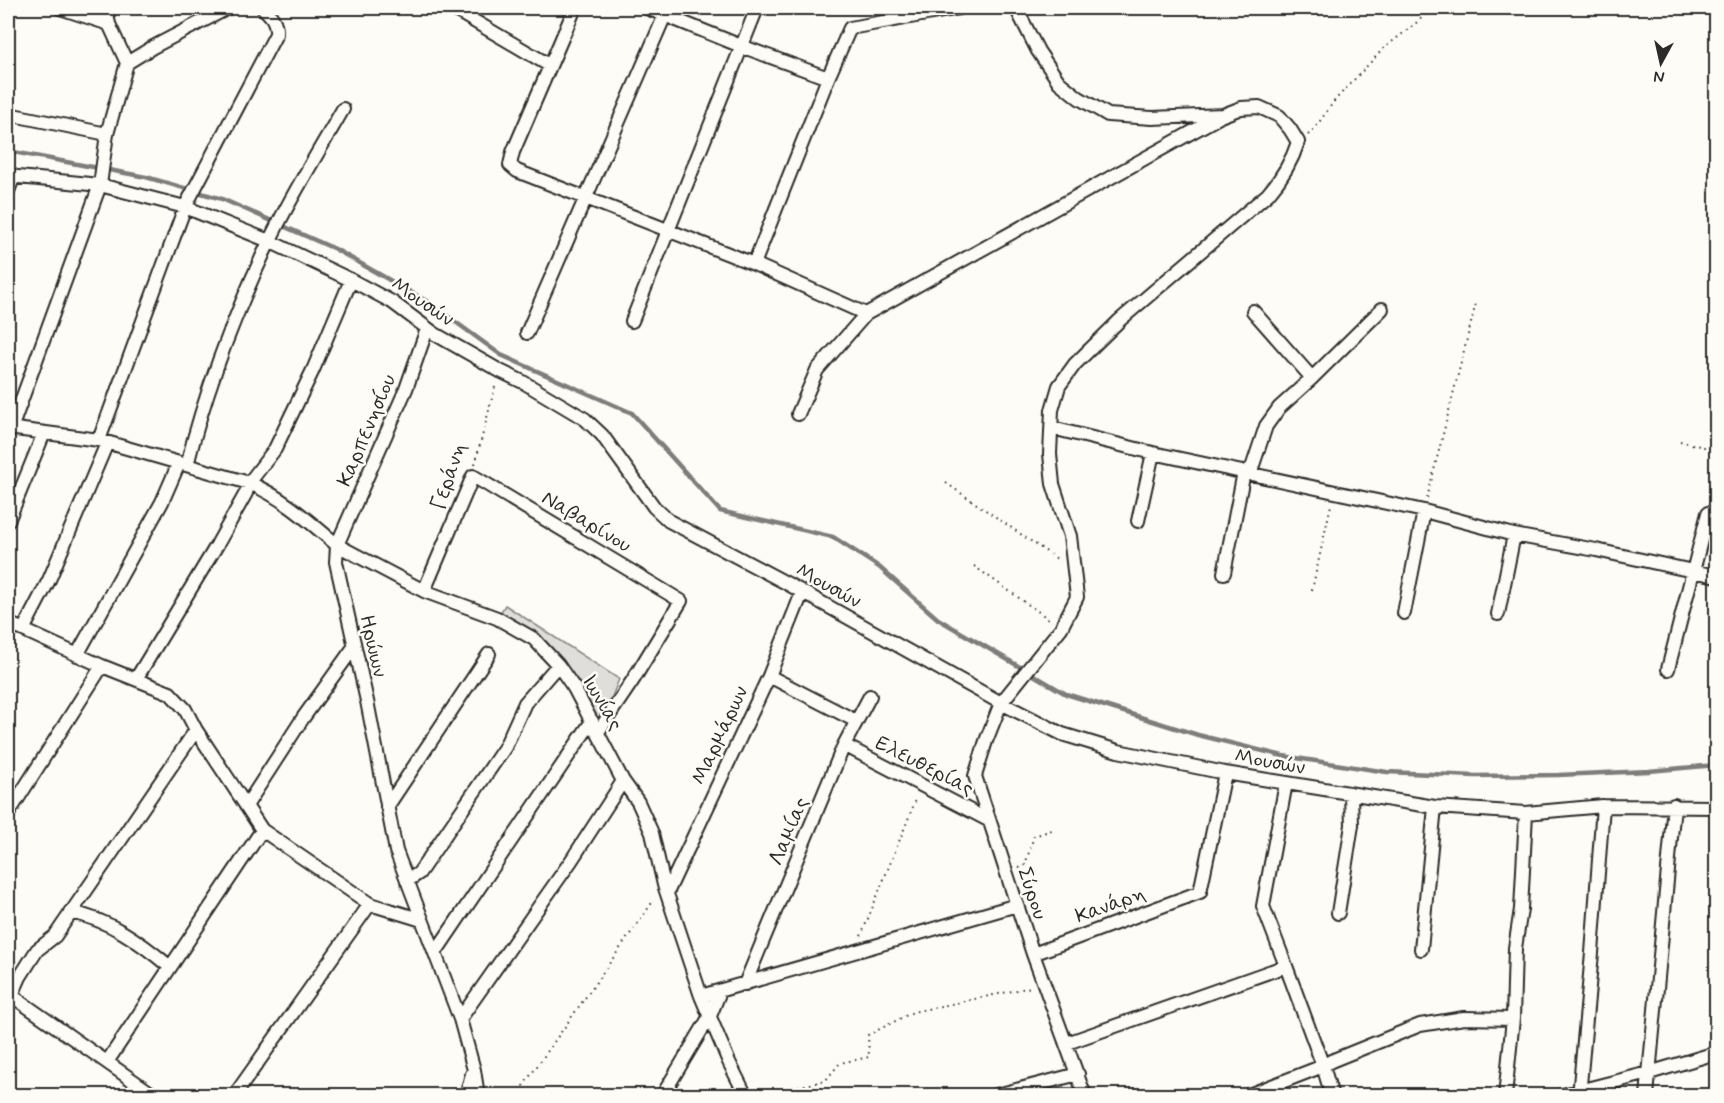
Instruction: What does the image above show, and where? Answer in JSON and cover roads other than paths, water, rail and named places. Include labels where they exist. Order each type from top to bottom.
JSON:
[{"type":"street","points":[[60,8],[109,24]]},
{"type":"street","points":[[106,8],[109,24],[127,63],[106,134],[100,181],[9,428],[103,442],[249,483],[261,488],[310,522],[337,545]]},
{"type":"street","points":[[127,63],[163,41],[228,8]]},
{"type":"street","points":[[23,630],[49,580],[103,442],[185,207],[276,33],[273,19],[263,8]]},
{"type":"street","points":[[452,8],[549,65]]},
{"type":"street","points":[[575,8],[549,65],[513,152],[510,165],[517,171],[754,264],[866,314]]},
{"type":"street","points":[[647,8],[666,11],[741,46],[828,78]]},
{"type":"street","points":[[632,321],[757,8]]},
{"type":"street","points":[[754,264],[850,28],[960,8]]},
{"type":"street","points":[[1016,8],[1038,51],[1059,82],[1079,98],[1108,115],[1152,118],[1223,116]]},
{"type":"street","points":[[527,333],[666,11]]},
{"type":"street","name":"Σύρου","points":[[1085,1095],[1046,984],[1033,954],[975,776],[1001,703],[1061,628],[1077,597],[1070,536],[1053,484],[1050,454],[1052,410],[1059,386],[1075,364],[1120,320],[1268,194],[1276,186],[1294,157],[1298,142],[1279,116],[1258,107],[1241,108],[1223,116]]},
{"type":"street","points":[[77,655],[183,464],[214,376],[269,241],[343,109]]},
{"type":"street","points":[[8,114],[106,134]]},
{"type":"street","points":[[798,414],[817,370],[866,314],[1223,116]]},
{"type":"street","points":[[8,192],[11,176]]},
{"type":"street","name":"Μουσών","points":[[11,176],[100,181],[185,207],[269,241],[351,280],[392,302],[427,329],[585,419],[602,435],[660,514],[1001,703],[1062,734],[1118,751],[1225,773],[1435,807],[1526,813],[1603,806],[1716,807]]},
{"type":"street","points":[[136,680],[217,545],[246,493],[249,483],[275,449],[313,370],[351,280]]},
{"type":"street","points":[[1244,472],[1252,468],[1266,426],[1279,408],[1382,309]]},
{"type":"street","points":[[1253,311],[1312,378]]},
{"type":"street","name":"Καρπενησίου","points":[[337,545],[406,389],[427,329]]},
{"type":"street","points":[[1052,428],[1153,453],[1424,511],[1514,535],[1716,576]]},
{"type":"street","points":[[8,521],[44,434]]},
{"type":"street","points":[[1138,521],[1153,453]]},
{"type":"street","points":[[1224,573],[1244,472]]},
{"type":"street","name":"Γεράνη","points":[[424,591],[472,476]]},
{"type":"street","name":"Ναβαρίνου","points":[[472,476],[681,601],[633,680],[595,726]]},
{"type":"street","points":[[1404,613],[1424,511]]},
{"type":"street","points":[[1668,669],[1708,513]]},
{"type":"street","points":[[1498,614],[1514,535]]},
{"type":"street","name":"Ιωνίας","points":[[337,545],[424,591],[497,618],[534,639],[558,665],[574,688],[623,781],[638,802],[652,833],[666,889],[701,996],[729,1062],[746,1095]]},
{"type":"street","name":"Ηρώων","points":[[337,545],[336,562],[367,701],[396,851],[460,1019],[474,1070],[478,1095]]},
{"type":"street","name":"Μαρμάρων","points":[[666,889],[769,676],[802,593]]},
{"type":"street","points":[[8,623],[102,666],[170,693],[185,709],[196,730],[262,830],[370,904],[422,920]]},
{"type":"street","points":[[246,806],[297,726],[354,647]]},
{"type":"street","points":[[387,807],[489,654]]},
{"type":"street","points":[[407,881],[419,873],[505,747],[525,703],[558,665]]},
{"type":"street","points":[[8,814],[102,666]]},
{"type":"street","points":[[769,676],[856,721]]},
{"type":"street","name":"Λαμίας","points":[[745,984],[844,745],[870,696]]},
{"type":"street","points":[[435,953],[595,726]]},
{"type":"street","points":[[155,1095],[9,998],[37,950],[55,936],[196,730]]},
{"type":"street","name":"Ελευθερίας","points":[[844,745],[988,820]]},
{"type":"street","name":"Κανάρη","points":[[1033,954],[1200,892],[1225,773]]},
{"type":"street","points":[[460,1019],[571,861],[623,781]]},
{"type":"street","points":[[1286,783],[1263,906],[1332,1095]]},
{"type":"street","points":[[1338,913],[1352,825],[1351,795]]},
{"type":"street","points":[[1579,1093],[1603,806]]},
{"type":"street","points":[[1647,1095],[1674,806]]},
{"type":"street","points":[[1421,949],[1435,807]]},
{"type":"street","points":[[1505,1095],[1513,1019],[1515,948],[1521,909],[1526,813]]},
{"type":"street","points":[[107,1062],[262,830]]},
{"type":"street","points":[[234,1095],[370,904]]},
{"type":"street","points":[[701,996],[1017,905]]},
{"type":"street","points":[[70,912],[100,920],[117,928],[134,938],[170,967]]},
{"type":"street","points":[[1067,1043],[1286,966]]},
{"type":"street","points":[[662,1095],[710,1016],[720,991]]},
{"type":"street","points":[[1246,1095],[1323,1066],[1341,1056],[1420,1025],[1464,1018],[1513,1019]]},
{"type":"street","points":[[1559,1095],[1579,1093],[1716,1053]]},
{"type":"street","points":[[466,1095],[474,1070]]},
{"type":"street","points":[[993,1095],[1078,1074]]},
{"type":"waterway","points":[[8,151],[146,177],[222,199],[335,249],[428,302],[501,355],[632,413],[720,511],[833,537],[879,567],[938,619],[1066,694],[1198,735],[1283,756],[1387,772],[1475,776],[1558,775],[1716,765]]}]
